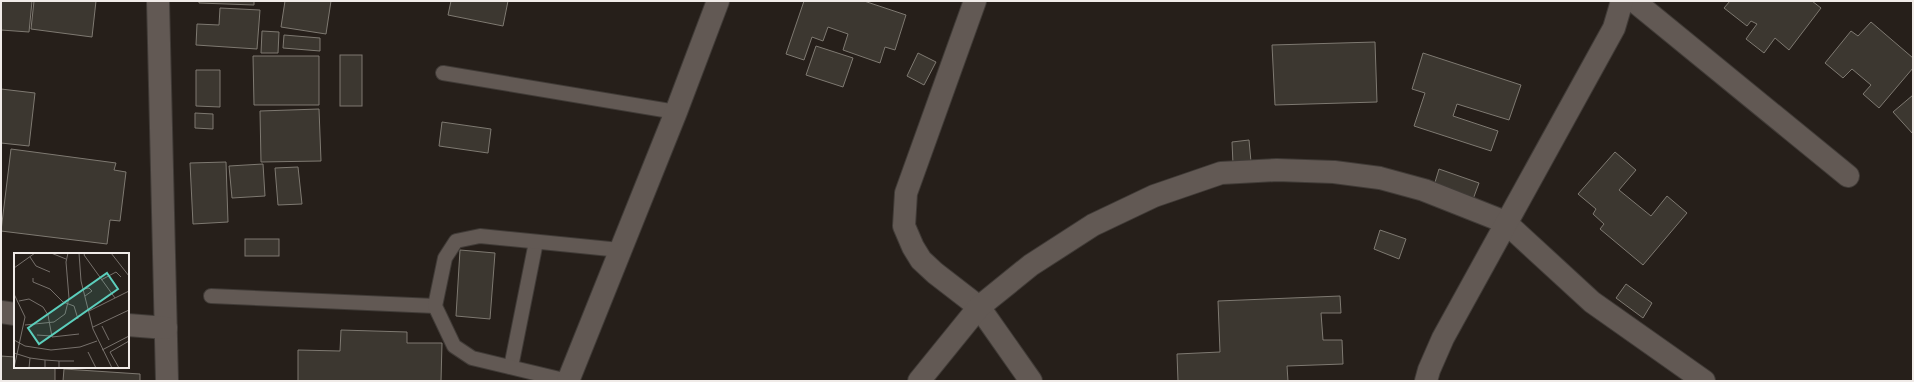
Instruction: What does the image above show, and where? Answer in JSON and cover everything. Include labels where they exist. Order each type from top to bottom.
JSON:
[{"type":"street","points":[[158,1],[167,381]]},
{"type":"street","points":[[568,381],[676,112],[718,1]]},
{"type":"street","points":[[975,1],[906,193],[904,226],[913,247],[921,260],[934,273],[979,307],[1031,381]]},
{"type":"street","points":[[1426,381],[1442,338],[1614,28],[1622,1]]},
{"type":"street","points":[[1634,1],[1848,176]]},
{"type":"street","points":[[919,381],[979,307],[1030,264],[1093,225],[1154,196],[1221,173],[1284,170],[1334,172],[1380,178],[1424,190],[1505,222],[1592,302],[1704,381]]},
{"type":"street","points":[[1,312],[14,314]]},
{"type":"street","points":[[129,325],[166,328]]},
{"type":"lane","points":[[443,73],[676,112]]},
{"type":"lane","points":[[568,381],[472,358],[454,346],[435,306],[445,258],[456,241],[480,236],[620,250]]},
{"type":"lane","points":[[511,367],[536,242]]},
{"type":"lane","points":[[211,296],[435,306]]},
{"type":"building","points":[[1,1],[32,1],[29,32],[1,30]]},
{"type":"building","points":[[34,1],[96,1],[92,37],[31,29]]},
{"type":"building","points":[[199,1],[254,1],[254,5],[199,3]]},
{"type":"building","points":[[285,1],[331,1],[326,34],[281,27]]},
{"type":"building","points":[[451,1],[508,1],[503,26],[448,15]]},
{"type":"building","points":[[804,1],[864,1],[906,15],[895,50],[885,47],[880,63],[843,50],[848,34],[828,27],[823,41],[812,37],[804,60],[786,54]]},
{"type":"building","points":[[1730,1],[1812,1],[1821,8],[1789,50],[1775,38],[1764,53],[1746,39],[1757,24],[1751,21],[1747,26],[1724,8]]},
{"type":"building","points":[[220,8],[260,10],[257,49],[196,45],[197,24],[219,25]]},
{"type":"building","points":[[1871,22],[1913,58],[1913,68],[1879,108],[1863,94],[1871,85],[1852,69],[1843,78],[1825,63],[1851,31],[1858,36]]},
{"type":"building","points":[[262,31],[279,32],[278,53],[261,53]]},
{"type":"building","points":[[284,35],[320,38],[320,51],[283,48]]},
{"type":"building","points":[[1375,42],[1377,102],[1275,105],[1272,45]]},
{"type":"building","points":[[816,46],[853,58],[843,87],[806,75]]},
{"type":"building","points":[[918,53],[936,62],[924,85],[907,76]]},
{"type":"building","points":[[1423,53],[1521,85],[1509,120],[1457,104],[1453,116],[1498,131],[1491,151],[1414,126],[1425,93],[1412,89]]},
{"type":"building","points":[[340,55],[362,55],[362,106],[340,106]]},
{"type":"building","points":[[253,56],[319,56],[319,105],[254,105]]},
{"type":"building","points":[[196,70],[220,70],[220,107],[196,106]]},
{"type":"building","points":[[1,89],[35,93],[29,146],[1,143]]},
{"type":"building","points":[[1913,95],[1913,134],[1893,112]]},
{"type":"building","points":[[319,109],[321,161],[261,162],[260,111]]},
{"type":"building","points":[[195,113],[213,114],[213,129],[195,128]]},
{"type":"building","points":[[442,122],[491,129],[488,153],[439,146]]},
{"type":"building","points":[[1249,140],[1251,162],[1233,164],[1232,142]]},
{"type":"building","points":[[11,149],[116,163],[114,170],[126,172],[120,221],[110,220],[107,244],[1,231]]},
{"type":"building","points":[[1615,152],[1636,170],[1619,190],[1651,216],[1667,196],[1687,213],[1643,265],[1600,229],[1604,224],[1593,214],[1596,209],[1578,194]]},
{"type":"building","points":[[226,162],[228,222],[193,224],[190,163]]},
{"type":"building","points":[[263,164],[265,196],[232,198],[229,166]]},
{"type":"building","points":[[298,167],[302,204],[278,205],[275,168]]},
{"type":"building","points":[[1439,169],[1479,183],[1472,202],[1433,189]]},
{"type":"building","points":[[1380,230],[1406,239],[1399,259],[1374,249]]},
{"type":"building","points":[[245,239],[279,239],[279,256],[245,256]]},
{"type":"building","points":[[460,250],[495,253],[490,319],[456,316]]},
{"type":"building","points":[[1626,284],[1652,303],[1643,318],[1616,298]]},
{"type":"building","points":[[1340,296],[1341,313],[1321,313],[1323,340],[1342,340],[1343,364],[1287,366],[1288,381],[1178,381],[1177,354],[1220,352],[1218,301]]},
{"type":"building","points":[[341,330],[407,332],[407,343],[442,343],[441,381],[298,381],[298,350],[340,351]]},
{"type":"building","points":[[1,356],[14,357],[14,368],[55,368],[55,381],[1,381]]},
{"type":"building","points":[[64,369],[140,374],[140,381],[63,381]]}]
